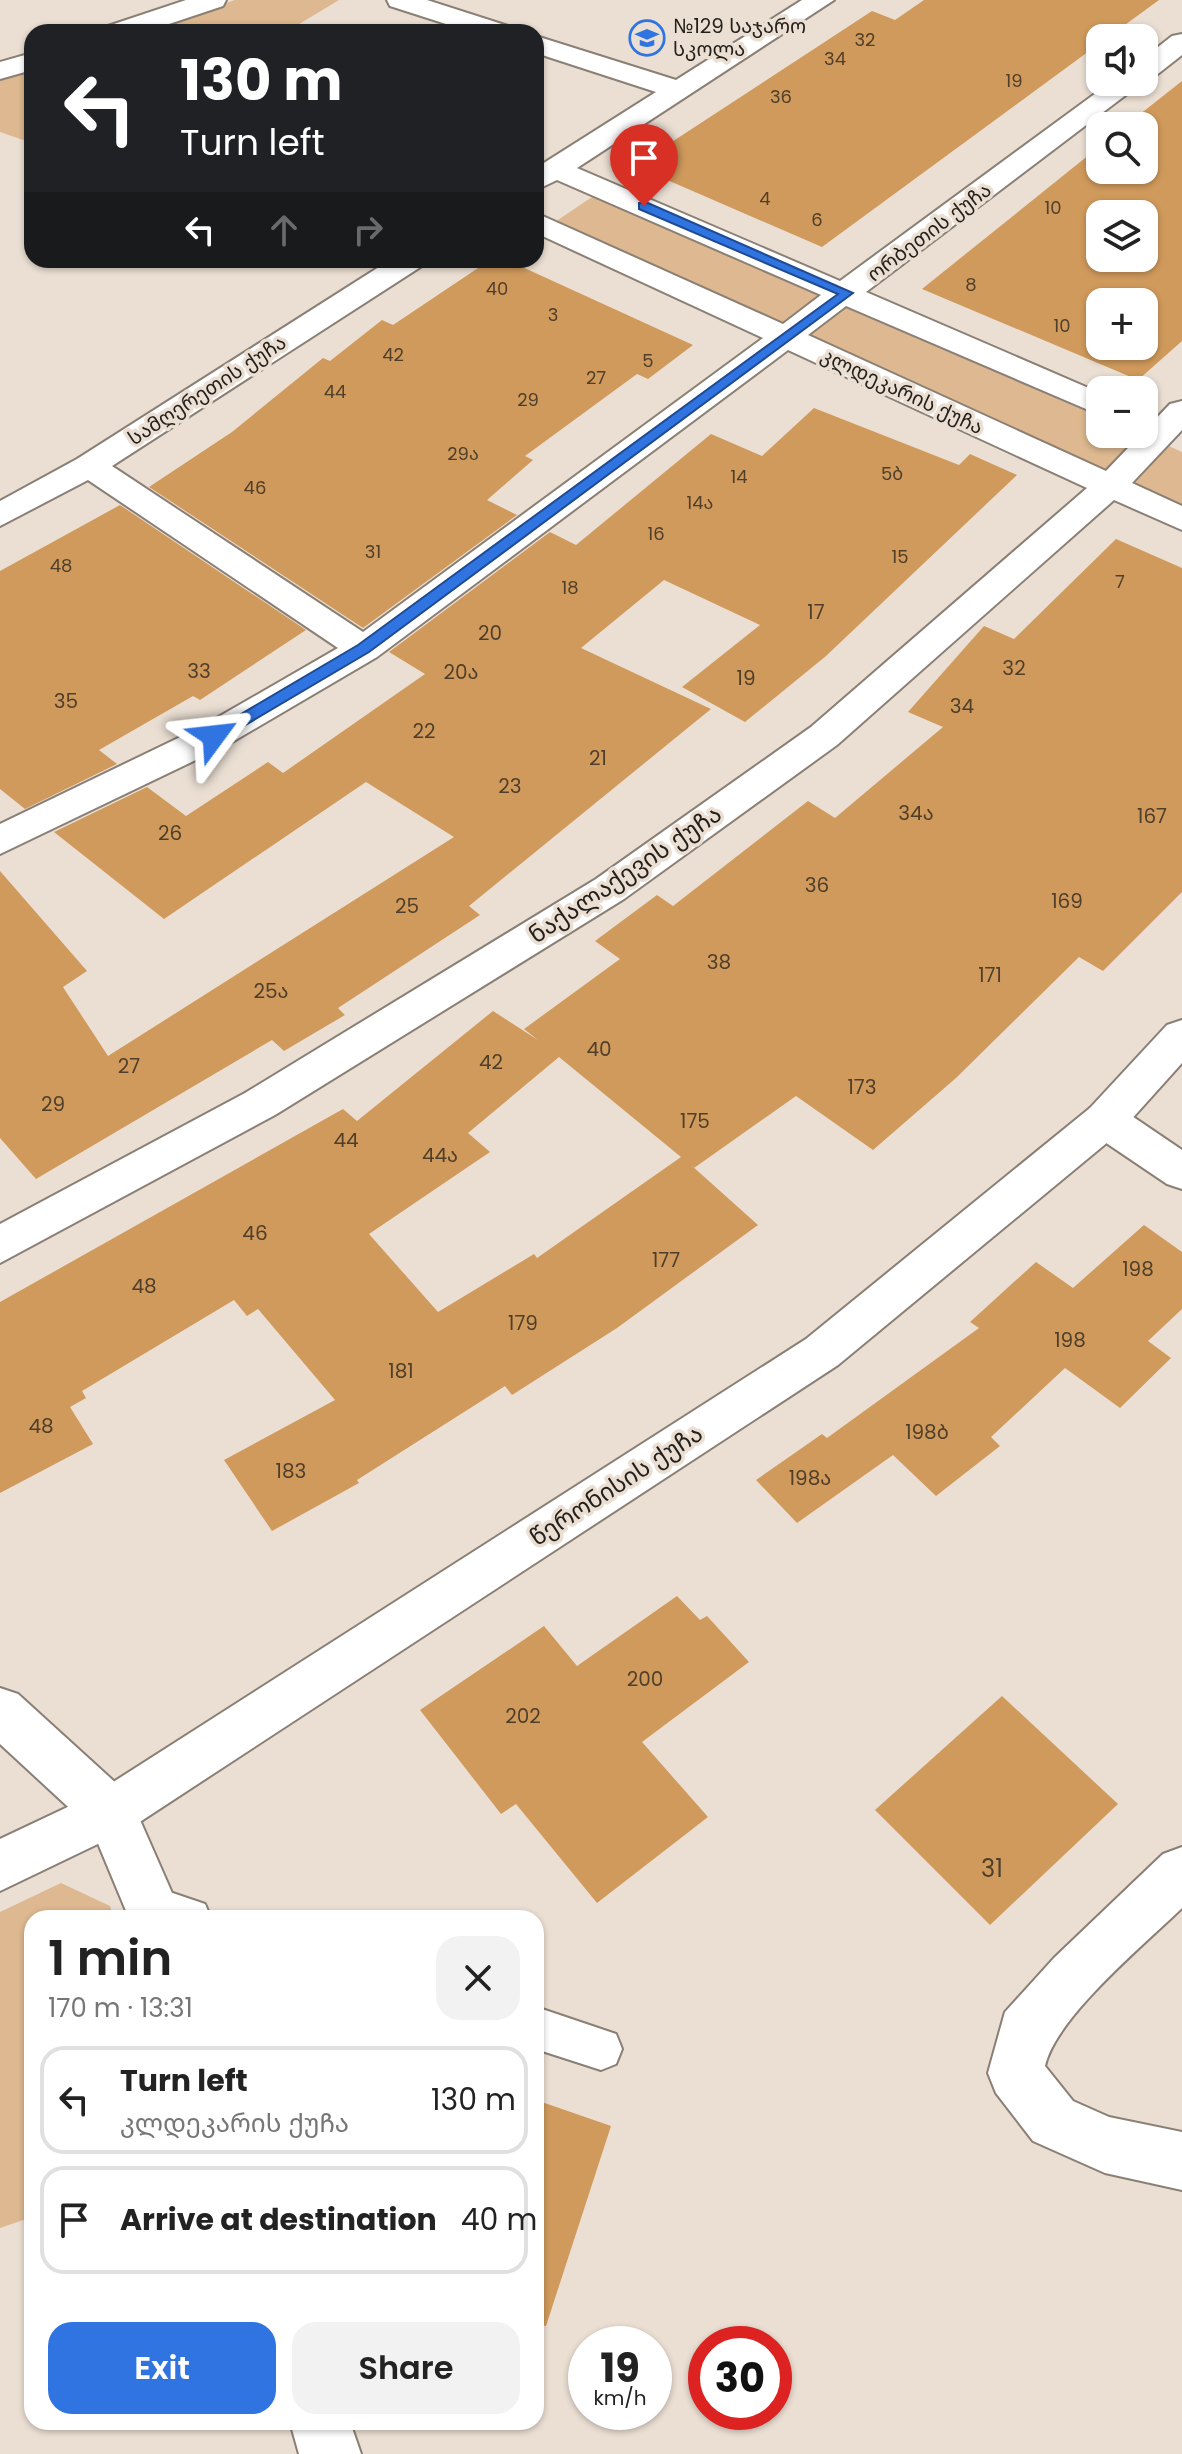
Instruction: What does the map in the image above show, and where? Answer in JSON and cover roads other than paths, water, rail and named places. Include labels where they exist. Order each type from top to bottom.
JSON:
[{"type":"street","points":[[142,24],[213,0]]},
{"type":"street","points":[[400,0],[474,24]]},
{"type":"street","points":[[546,175],[821,0]]},
{"type":"street","points":[[1158,60],[1182,42]]},
{"type":"street","points":[[544,47],[678,90]]},
{"type":"street","points":[[0,71],[24,64]]},
{"type":"street","name":"ორბეთის ქუჩა","points":[[0,840],[214,736],[364,649],[1110,96]]},
{"type":"street","points":[[546,175],[847,293],[1086,399]]},
{"type":"street","name":"კლდეკარის ქუჩა","points":[[544,226],[1182,519]]},
{"type":"street","name":"სამღერეთის ქუჩა","points":[[0,515],[89,466],[390,268]]},
{"type":"street","name":"ნაქალაქევის ქუჩა","points":[[0,1245],[260,1104],[610,889],[824,736],[1110,486],[1167,427]]},
{"type":"street","points":[[89,466],[364,649]]},
{"type":"street","name":"წერონისის ქუჩა","points":[[0,1866],[111,1812],[822,1352],[1105,1120],[1182,1036]]},
{"type":"street","points":[[1105,1120],[1182,1172]]},
{"type":"street","points":[[0,1711],[111,1812],[164,1910]]},
{"type":"street","points":[[1182,1872],[1073,1977],[1025,2032],[1016,2073],[1053,2121],[1105,2145],[1182,2161]]},
{"type":"street","points":[[322,2430],[330,2454]]},
{"type":"lane","points":[[544,2031],[601,2049]]},
{"type":"place","name":"№129 საჯარო სკოლა","points":[[647,38]]}]
